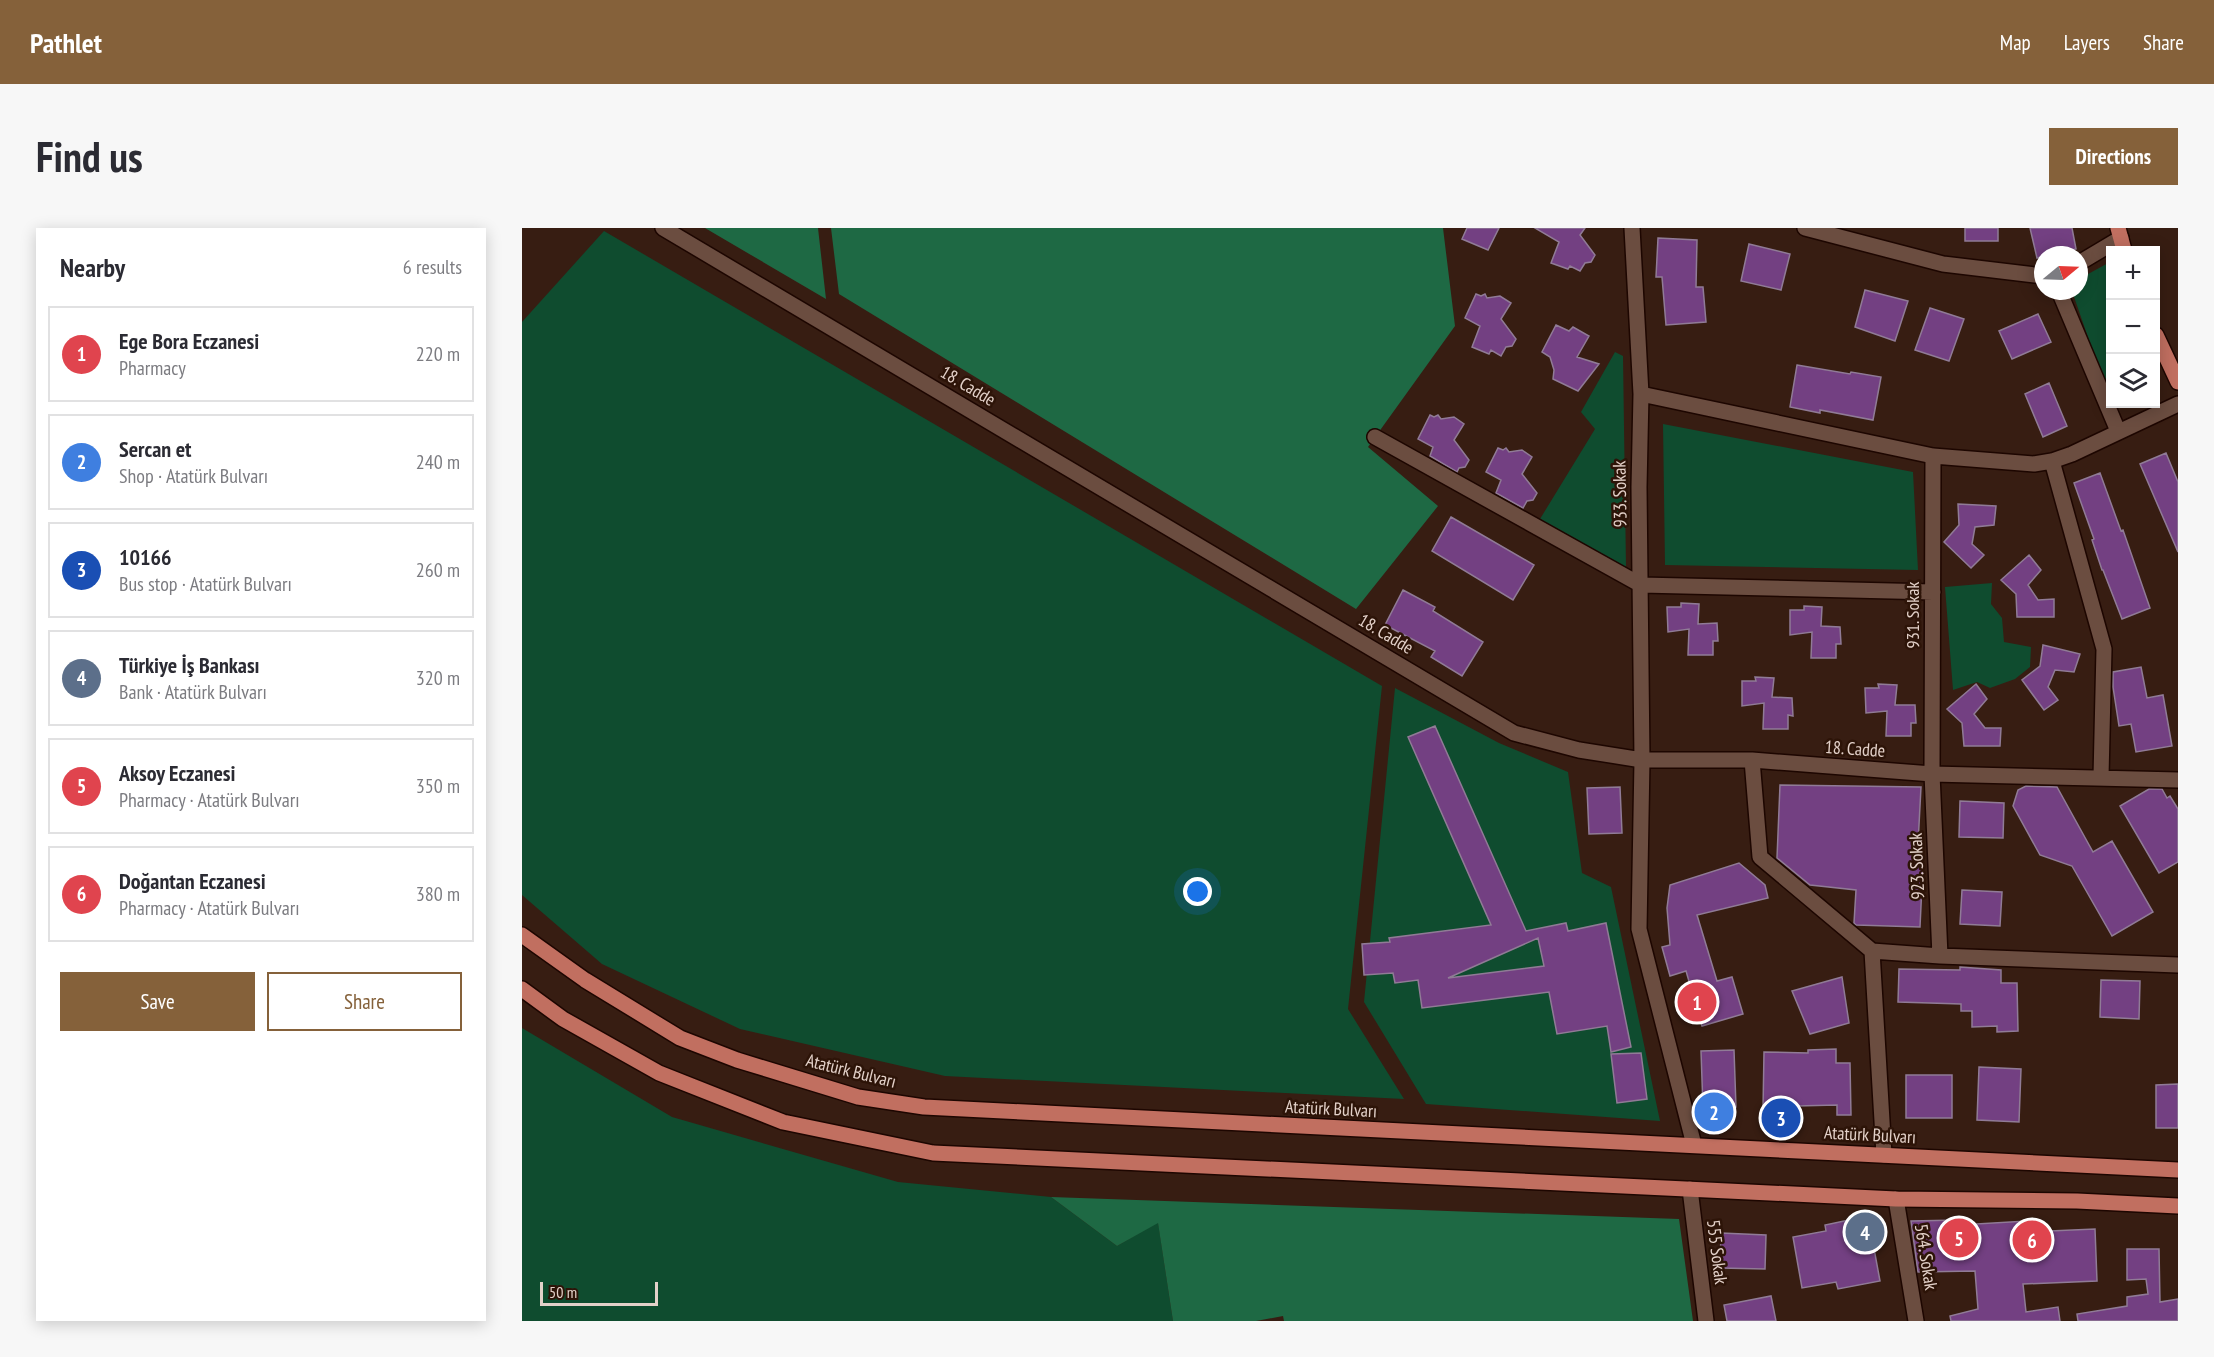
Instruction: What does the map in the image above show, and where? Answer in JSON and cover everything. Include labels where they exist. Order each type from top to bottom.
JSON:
[{"type":"main road","points":[[2160,344],[2178,382]]},
{"type":"main road","name":"Atatürk Bulvarı","points":[[522,935],[585,980],[680,1038],[737,1060],[858,1097],[924,1107],[2178,1170]]},
{"type":"main road","points":[[522,988],[562,1019],[659,1073],[783,1122],[933,1152],[1896,1199],[2077,1201],[2178,1206]]},
{"type":"street","name":"18. Cadde","points":[[663,228],[1514,733],[1579,750],[1642,760],[1752,760],[1932,774],[2178,780]]},
{"type":"street","name":"933. Sokak","points":[[1632,228],[1641,394],[1639,487],[1642,760],[1639,929],[1694,1145]]},
{"type":"street","points":[[1805,228],[1943,264],[2034,275]]},
{"type":"street","points":[[2088,257],[2121,239]]},
{"type":"street","points":[[2063,300],[2118,431]]},
{"type":"street","points":[[1641,394],[1934,456],[2034,464],[2072,454],[2178,404]]},
{"type":"street","points":[[1375,437],[1641,585],[1933,592]]},
{"type":"street","name":"931. Sokak","points":[[1932,774],[1934,456]]},
{"type":"street","points":[[2052,461],[2104,649],[2101,777]]},
{"type":"street","points":[[1752,760],[1760,857],[1872,951],[1940,956],[2178,965]]},
{"type":"street","name":"923. Sokak","points":[[1932,774],[1940,956]]},
{"type":"street","points":[[1872,951],[1884,1155]]},
{"type":"street","name":"555 Sokak","points":[[1690,1189],[1706,1321]]},
{"type":"street","name":"564. Sokak","points":[[1896,1199],[1916,1321]]},
{"type":"green space","points":[[705,228],[818,228],[826,299]]},
{"type":"green space","points":[[831,228],[1443,228],[1455,326],[1368,447],[1438,506],[1356,609],[839,294]]},
{"type":"green space","points":[[604,231],[1382,686],[1348,1009],[1404,1099],[945,1076],[740,1029],[602,964],[522,895],[522,322]]},
{"type":"green space","points":[[2106,264],[2106,389],[2075,300],[2088,300],[2088,274]]},
{"type":"green space","points":[[1615,352],[1623,356],[1626,567],[1540,519],[1595,429],[1581,412]]},
{"type":"green space","points":[[1663,424],[1913,472],[1918,570],[1665,565]]},
{"type":"green space","points":[[1992,583],[1991,604],[2002,618],[2004,642],[2031,647],[2030,667],[2015,679],[1990,688],[1977,682],[1953,690],[1945,587]]},
{"type":"green space","points":[[1395,688],[1499,743],[1568,772],[1582,873],[1611,887],[1660,1121],[1426,1104],[1364,1002]]},
{"type":"green space","points":[[522,1028],[672,1117],[898,1182],[1051,1197],[1117,1246],[1158,1222],[1173,1321],[522,1321]]},
{"type":"green space","points":[[1051,1197],[1679,1219],[1693,1321],[1284,1321],[1283,1316],[1256,1321],[1173,1321],[1158,1223],[1117,1246]]},
{"type":"building","points":[[1467,228],[1499,228],[1488,250],[1462,239]]},
{"type":"building","points":[[1535,228],[1585,228],[1580,235],[1595,255],[1591,262],[1585,263],[1580,271],[1570,266],[1568,269],[1551,263],[1559,242]]},
{"type":"building","points":[[1965,228],[1998,228],[1998,241],[1965,241]]},
{"type":"building","points":[[2030,228],[2072,228],[2075,246],[2034,246]]},
{"type":"building","points":[[1658,238],[1697,240],[1696,287],[1703,287],[1706,322],[1666,325],[1662,277],[1656,277]]},
{"type":"building","points":[[1749,244],[1790,254],[1781,290],[1741,281]]},
{"type":"building","points":[[1865,290],[1908,301],[1895,341],[1855,327]]},
{"type":"building","points":[[1476,294],[1481,296],[1485,294],[1487,298],[1500,296],[1511,303],[1501,319],[1516,339],[1512,346],[1506,347],[1501,356],[1491,350],[1489,354],[1472,347],[1480,326],[1465,318]]},
{"type":"building","points":[[1930,308],[1964,319],[1949,361],[1915,350]]},
{"type":"building","points":[[2038,314],[2051,342],[2012,359],[1999,331]]},
{"type":"building","points":[[1556,325],[1569,331],[1573,327],[1589,336],[1577,357],[1599,364],[1578,391],[1553,379],[1554,370],[1550,357],[1542,352]]},
{"type":"building","points":[[1797,365],[1881,377],[1873,420],[1790,407]]},
{"type":"building","points":[[2049,383],[2067,426],[2043,437],[2025,394]]},
{"type":"building","points":[[1430,415],[1434,417],[1438,415],[1441,419],[1454,417],[1464,424],[1454,440],[1469,460],[1465,467],[1459,468],[1457,472],[1430,456],[1433,447],[1418,439]]},
{"type":"building","points":[[1498,448],[1503,450],[1506,448],[1509,452],[1522,450],[1532,457],[1522,474],[1537,493],[1533,500],[1527,501],[1523,508],[1496,493],[1501,480],[1486,472]]},
{"type":"building","points":[[2166,453],[2178,482],[2178,552],[2140,464]]},
{"type":"building","points":[[2100,473],[2150,608],[2122,619],[2102,570],[2092,540],[2094,539],[2074,483]]},
{"type":"building","points":[[1958,504],[1996,506],[1994,525],[1975,527],[1972,544],[1984,555],[1971,568],[1944,542],[1959,525]]},
{"type":"building","points":[[1451,517],[1534,565],[1513,600],[1432,551]]},
{"type":"building","points":[[2029,555],[2041,570],[2028,585],[2038,600],[2054,599],[2054,617],[2017,617],[2016,594],[2001,580]]},
{"type":"building","points":[[1403,590],[1435,607],[1433,611],[1483,642],[1462,676],[1431,657],[1435,651],[1385,625]]},
{"type":"building","points":[[1681,603],[1699,604],[1698,624],[1717,623],[1718,641],[1713,641],[1713,655],[1688,655],[1689,629],[1668,632],[1667,607],[1681,607]]},
{"type":"building","points":[[1804,606],[1822,607],[1821,626],[1840,627],[1841,644],[1836,644],[1836,658],[1811,658],[1812,632],[1790,635],[1790,610],[1804,610]]},
{"type":"building","points":[[2043,645],[2080,654],[2074,672],[2055,670],[2048,687],[2058,700],[2044,710],[2022,680],[2040,666]]},
{"type":"building","points":[[2141,667],[2147,698],[2163,695],[2172,746],[2136,752],[2131,724],[2119,726],[2113,672]]},
{"type":"building","points":[[1755,677],[1774,678],[1772,697],[1792,698],[1793,716],[1788,715],[1788,729],[1763,729],[1764,703],[1742,706],[1742,681],[1756,681]]},
{"type":"building","points":[[1878,684],[1897,685],[1895,705],[1915,705],[1916,723],[1911,723],[1911,736],[1886,736],[1887,711],[1866,713],[1865,688],[1879,688]]},
{"type":"building","points":[[1976,684],[1987,699],[1974,714],[1985,728],[2001,728],[2000,746],[1964,746],[1962,723],[1947,709]]},
{"type":"building","points":[[1435,726],[1526,931],[1566,923],[1568,931],[1606,923],[1631,1047],[1611,1052],[1607,1026],[1557,1034],[1549,992],[1422,1008],[1418,980],[1395,983],[1393,973],[1364,975],[1362,944],[1390,942],[1389,938],[1491,925],[1408,737]],"holes":[[[1538,938],[1544,966],[1448,978]]]},
{"type":"building","points":[[1780,785],[1921,787],[1917,863],[1923,864],[1920,927],[1856,925],[1854,923],[1856,890],[1810,885],[1777,858]]},
{"type":"building","points":[[2026,786],[2057,787],[2093,852],[2112,841],[2153,912],[2112,936],[2072,866],[2040,855],[2013,806],[2018,790]]},
{"type":"building","points":[[1620,787],[1622,833],[1589,834],[1587,788]]},
{"type":"building","points":[[2149,789],[2162,789],[2167,798],[2170,796],[2178,809],[2178,862],[2159,873],[2120,806]]},
{"type":"building","points":[[1960,801],[2004,803],[2003,838],[1959,837]]},
{"type":"building","points":[[1739,863],[1765,885],[1768,898],[1697,915],[1717,981],[1732,977],[1743,1014],[1702,1026],[1686,971],[1670,976],[1662,947],[1670,945],[1667,908],[1670,885]]},
{"type":"building","points":[[1962,890],[2002,892],[2000,926],[1960,924]]},
{"type":"building","points":[[1960,967],[2001,970],[2001,983],[2017,983],[2018,1031],[1997,1032],[1997,1026],[1972,1027],[1972,1011],[1961,1011],[1961,1004],[1898,1002],[1899,969],[1960,970]]},
{"type":"building","points":[[1842,977],[1849,1023],[1810,1034],[1792,991]]},
{"type":"building","points":[[2101,980],[2140,981],[2139,1019],[2100,1017]]},
{"type":"building","points":[[1836,1049],[1836,1063],[1850,1063],[1851,1115],[1837,1115],[1837,1105],[1763,1109],[1764,1052],[1808,1053],[1808,1050]]},
{"type":"building","points":[[1734,1050],[1736,1107],[1703,1108],[1701,1051]]},
{"type":"building","points":[[1641,1053],[1647,1099],[1617,1103],[1611,1054]]},
{"type":"building","points":[[1979,1067],[2021,1069],[2019,1122],[1977,1120]]},
{"type":"building","points":[[1906,1075],[1952,1075],[1952,1118],[1906,1118]]},
{"type":"building","points":[[2178,1084],[2178,1128],[2156,1128],[2156,1085]]},
{"type":"building","points":[[1868,1216],[1880,1281],[1838,1289],[1836,1282],[1802,1288],[1793,1237],[1826,1231],[1825,1225]]},
{"type":"building","points":[[1959,1220],[1959,1225],[2027,1221],[2027,1232],[2095,1229],[2097,1281],[2023,1284],[2026,1312],[2058,1307],[2060,1321],[1951,1321],[1950,1316],[1978,1309],[1975,1271],[1918,1272],[1911,1221]]},
{"type":"building","points":[[1721,1233],[1766,1235],[1765,1269],[1720,1268]]},
{"type":"building","points":[[2127,1249],[2159,1249],[2160,1302],[2178,1299],[2178,1321],[2078,1321],[2077,1314],[2127,1306],[2127,1297],[2148,1294],[2146,1279],[2127,1280]]},
{"type":"building","points":[[1771,1296],[1776,1321],[1727,1321],[1724,1305]]},
{"type":"place","name":"Ege Bora Eczanesi","points":[[1697,1002]]},
{"type":"place","name":"Sercan et","points":[[1714,1112]]},
{"type":"place","name":"10166","points":[[1781,1118]]},
{"type":"place","name":"Türkiye İş Bankası","points":[[1865,1232]]},
{"type":"place","name":"Aksoy Eczanesi","points":[[1959,1238]]},
{"type":"place","name":"Doğantan Eczanesi","points":[[2032,1240]]}]
